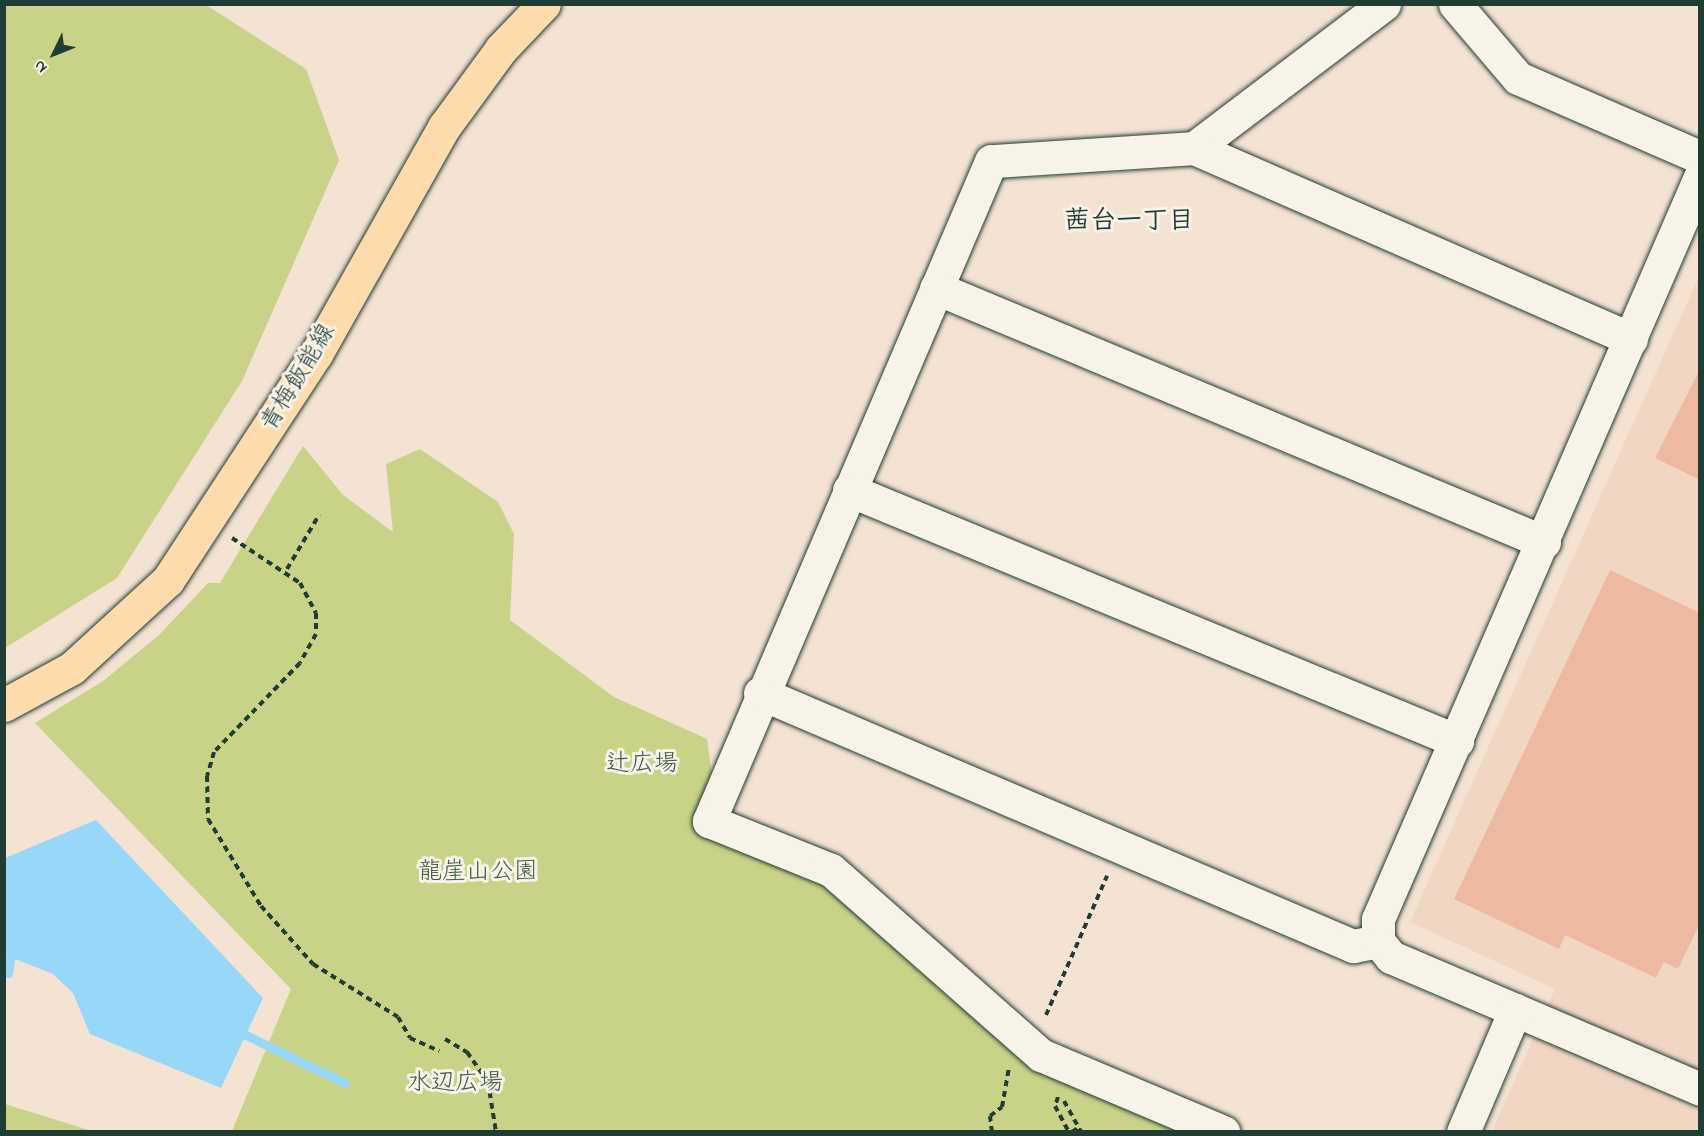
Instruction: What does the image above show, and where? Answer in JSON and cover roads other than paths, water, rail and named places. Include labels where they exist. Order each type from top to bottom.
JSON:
[{"type":"main road","name":"青梅飯能線","points":[[4,705],[72,668],[118,629],[168,580],[211,522],[316,354],[444,127],[501,49],[544,4]]},
{"type":"street","points":[[1194,148],[1384,4]]},
{"type":"street","points":[[1455,4],[1518,78],[1700,157]]},
{"type":"street","points":[[1223,1131],[1020,1058],[831,870],[709,821],[760,693],[991,161],[1194,148],[1630,339]]},
{"type":"street","points":[[1700,177],[1458,741],[1378,919],[1378,940],[1391,957],[1700,1089]]},
{"type":"street","points":[[936,288],[1544,542]]},
{"type":"street","points":[[849,490],[1458,741]]},
{"type":"street","points":[[760,693],[1353,946],[1378,940]]},
{"type":"street","points":[[1463,1131],[1515,1010]]},
{"type":"water","points":[[96,820],[263,998],[221,1088],[90,1034],[73,993],[53,974],[5,955],[5,858]]},
{"type":"waterway","points":[[8,973],[11,954]]},
{"type":"waterway","points":[[246,1035],[345,1083]]},
{"type":"district","name":"茜台一丁目","points":[[1129,223]]},
{"type":"park label","name":"辻広場","points":[[642,765]]},
{"type":"park label","name":"龍崖山公園","points":[[478,873]]},
{"type":"park label","name":"水辺広場","points":[[455,1084]]}]
